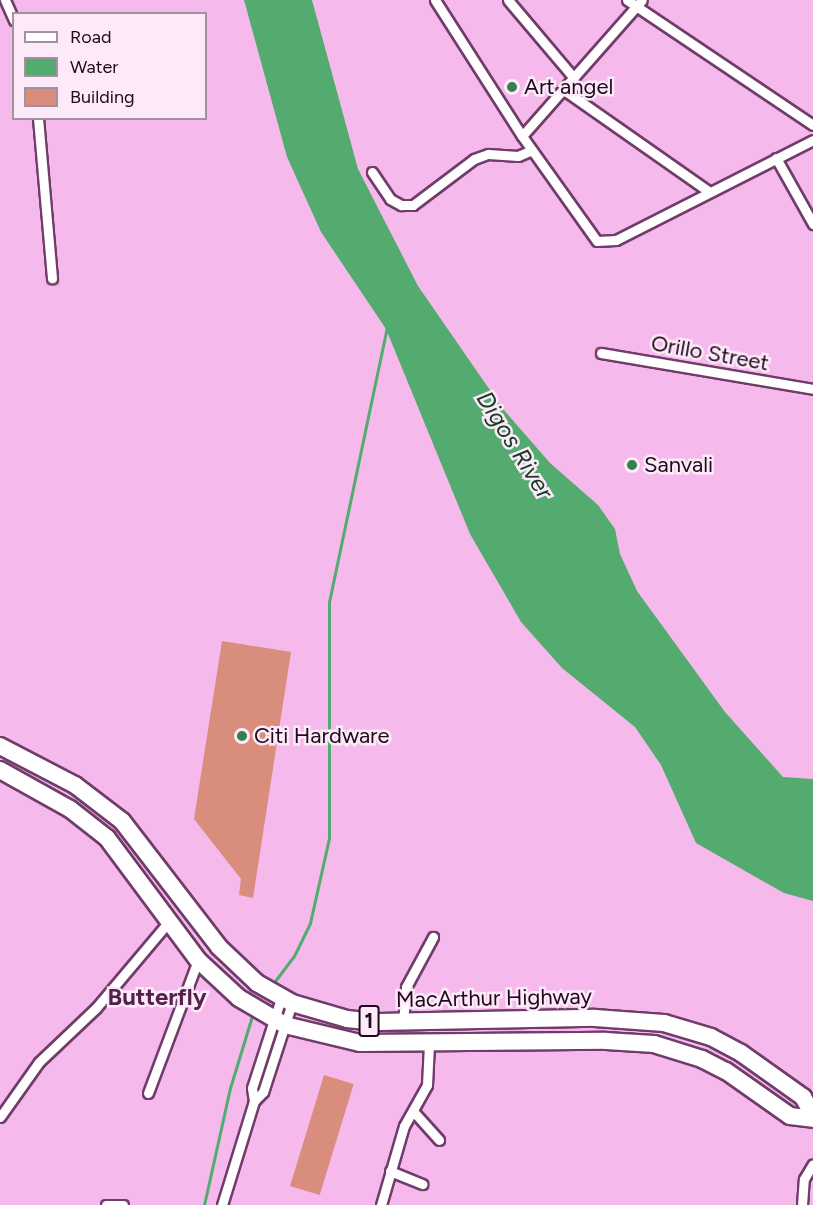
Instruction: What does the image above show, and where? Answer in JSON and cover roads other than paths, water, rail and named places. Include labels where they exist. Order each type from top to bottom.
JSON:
[{"type":"highway","name":"MacArthur Highway","points":[[0,746],[75,785],[122,821],[219,947],[249,976],[286,1001],[347,1019],[403,1022],[606,1018],[674,1026],[711,1037],[741,1053],[803,1097],[813,1117],[790,1116],[726,1071],[702,1059],[654,1044],[606,1041],[429,1044],[347,1042],[280,1023],[239,998],[198,960],[122,855],[90,823],[40,789],[0,770]]},
{"type":"street","points":[[4,0],[12,16]]},
{"type":"street","points":[[435,0],[522,136],[593,238],[601,242],[616,240],[708,191],[813,140]]},
{"type":"street","points":[[508,0],[574,78]]},
{"type":"street","points":[[627,0],[638,4],[813,125]]},
{"type":"street","points":[[522,136],[638,4]]},
{"type":"street","points":[[564,90],[670,161],[674,169],[708,191]]},
{"type":"street","points":[[38,120],[52,278]]},
{"type":"street","points":[[372,172],[390,199],[401,205],[413,205],[474,159],[488,154],[518,156],[532,150]]},
{"type":"street","points":[[776,158],[813,224]]},
{"type":"street","name":"Orillo Street","points":[[601,352],[813,389]]},
{"type":"street","points":[[0,1117],[39,1062],[96,1008],[170,920]]},
{"type":"street","points":[[403,1022],[406,987],[433,937]]},
{"type":"street","points":[[148,1093],[198,960]]},
{"type":"street","points":[[222,1205],[254,1101],[252,1088],[280,1023],[286,1001]]},
{"type":"street","points":[[381,1205],[404,1126],[427,1085],[429,1044]]},
{"type":"street","points":[[413,1111],[439,1140]]},
{"type":"street","points":[[802,1205],[804,1179],[813,1164]]},
{"type":"street","points":[[390,1171],[422,1184]]},
{"type":"street","points":[[106,1205],[123,1205]]},
{"type":"water","name":"Digos River","points":[[244,0],[312,0],[358,169],[418,286],[503,409],[550,463],[598,505],[615,529],[620,554],[637,591],[725,712],[783,777],[813,779],[813,901],[784,893],[696,843],[661,765],[635,727],[562,668],[521,622],[470,534],[386,329],[321,232],[287,157]]},
{"type":"waterway","points":[[275,981],[294,956],[310,923],[329,838],[329,602],[387,326]]},
{"type":"waterway","points":[[204,1205],[230,1088],[252,1016]]},
{"type":"place","name":"Art angel","points":[[512,87]]},
{"type":"place","name":"Sanvali","points":[[632,465]]},
{"type":"place","name":"Citi Hardware","points":[[242,736]]},
{"type":"district","name":"Butterfly","points":[[157,997]]}]
